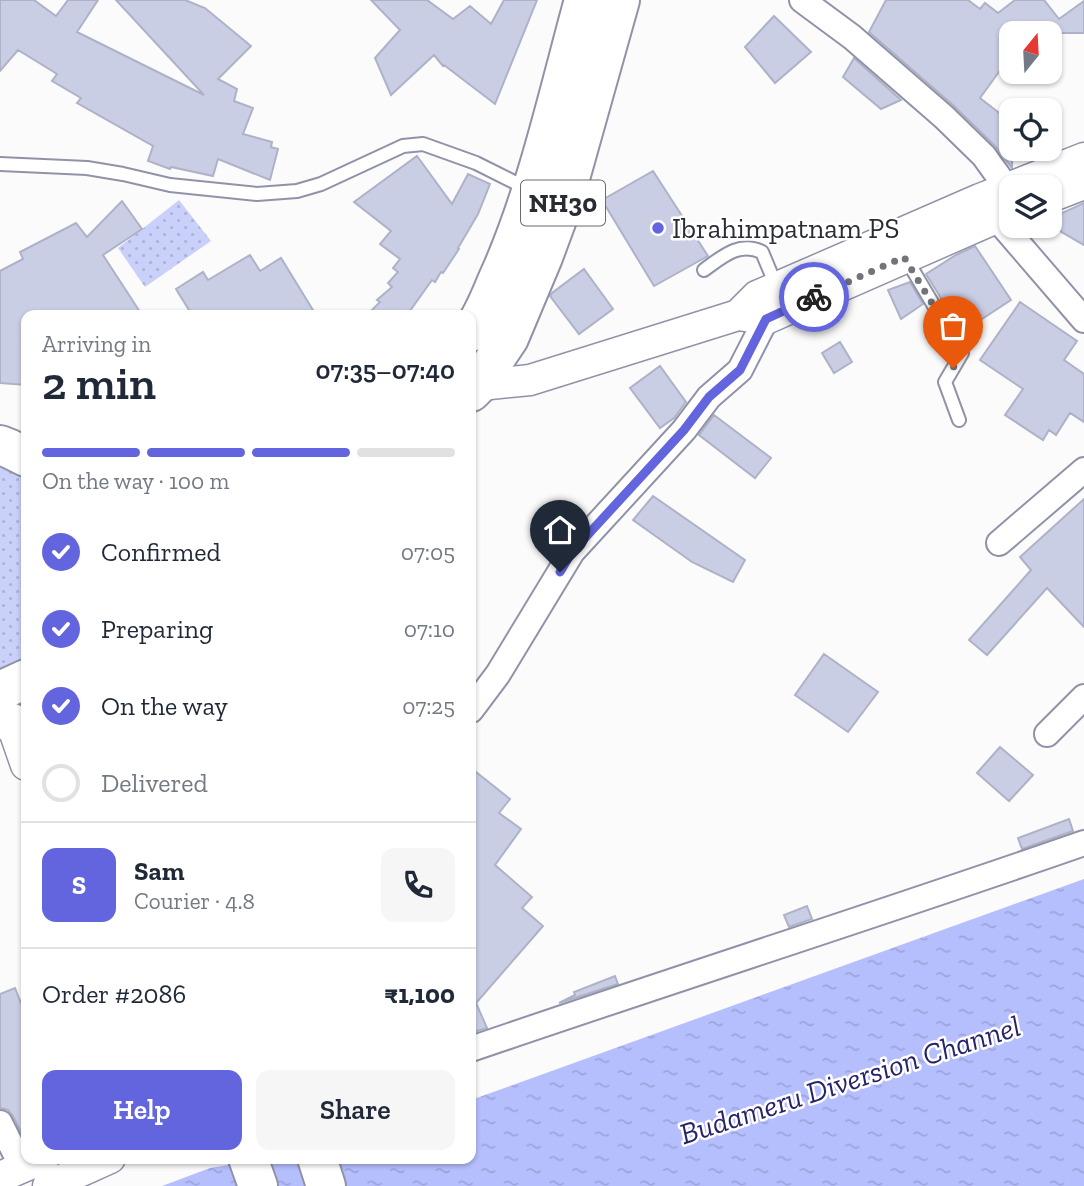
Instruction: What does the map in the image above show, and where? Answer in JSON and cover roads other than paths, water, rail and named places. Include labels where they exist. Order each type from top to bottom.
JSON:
[{"type":"highway","name":"NH30","points":[[476,326],[513,245],[524,188],[584,0]]},
{"type":"highway","name":"NH30","points":[[476,384],[509,338],[544,257],[563,203],[620,0]]},
{"type":"highway","points":[[0,445],[21,454]]},
{"type":"highway","points":[[9,715],[21,690]]},
{"type":"highway","points":[[250,1164],[258,1186]]},
{"type":"highway","points":[[319,1164],[326,1186]]},
{"type":"street","points":[[802,0],[852,37],[944,117],[984,156],[998,204],[1084,320]]},
{"type":"street","points":[[476,388],[530,380],[752,317],[904,257],[1084,158]]},
{"type":"street","points":[[1062,192],[1084,184]]},
{"type":"street","points":[[476,703],[498,674],[572,552],[684,430],[709,397],[740,370],[757,296],[998,204]]},
{"type":"street","points":[[999,543],[1084,470]]},
{"type":"street","points":[[1047,734],[1084,697]]},
{"type":"street","points":[[9,715],[21,750]]},
{"type":"street","points":[[476,1047],[1084,843]]},
{"type":"street","points":[[0,1123],[22,1167]]},
{"type":"street","points":[[48,1186],[97,1164]]},
{"type":"lane","points":[[0,164],[87,168],[170,185],[257,194],[297,191],[321,184],[403,146],[423,144],[476,163],[524,188]]},
{"type":"lane","points":[[704,270],[736,249],[753,247],[762,251],[778,288]]},
{"type":"lane","points":[[904,257],[962,353],[944,382],[959,420]]},
{"type":"water","name":"Budameru Diversion Channel","points":[[1084,879],[1084,1186],[162,1186],[210,1168],[234,1164],[476,1164],[476,1098]]},
{"type":"place","name":"Ibrahimpatnam PS","points":[[658,228]]}]
